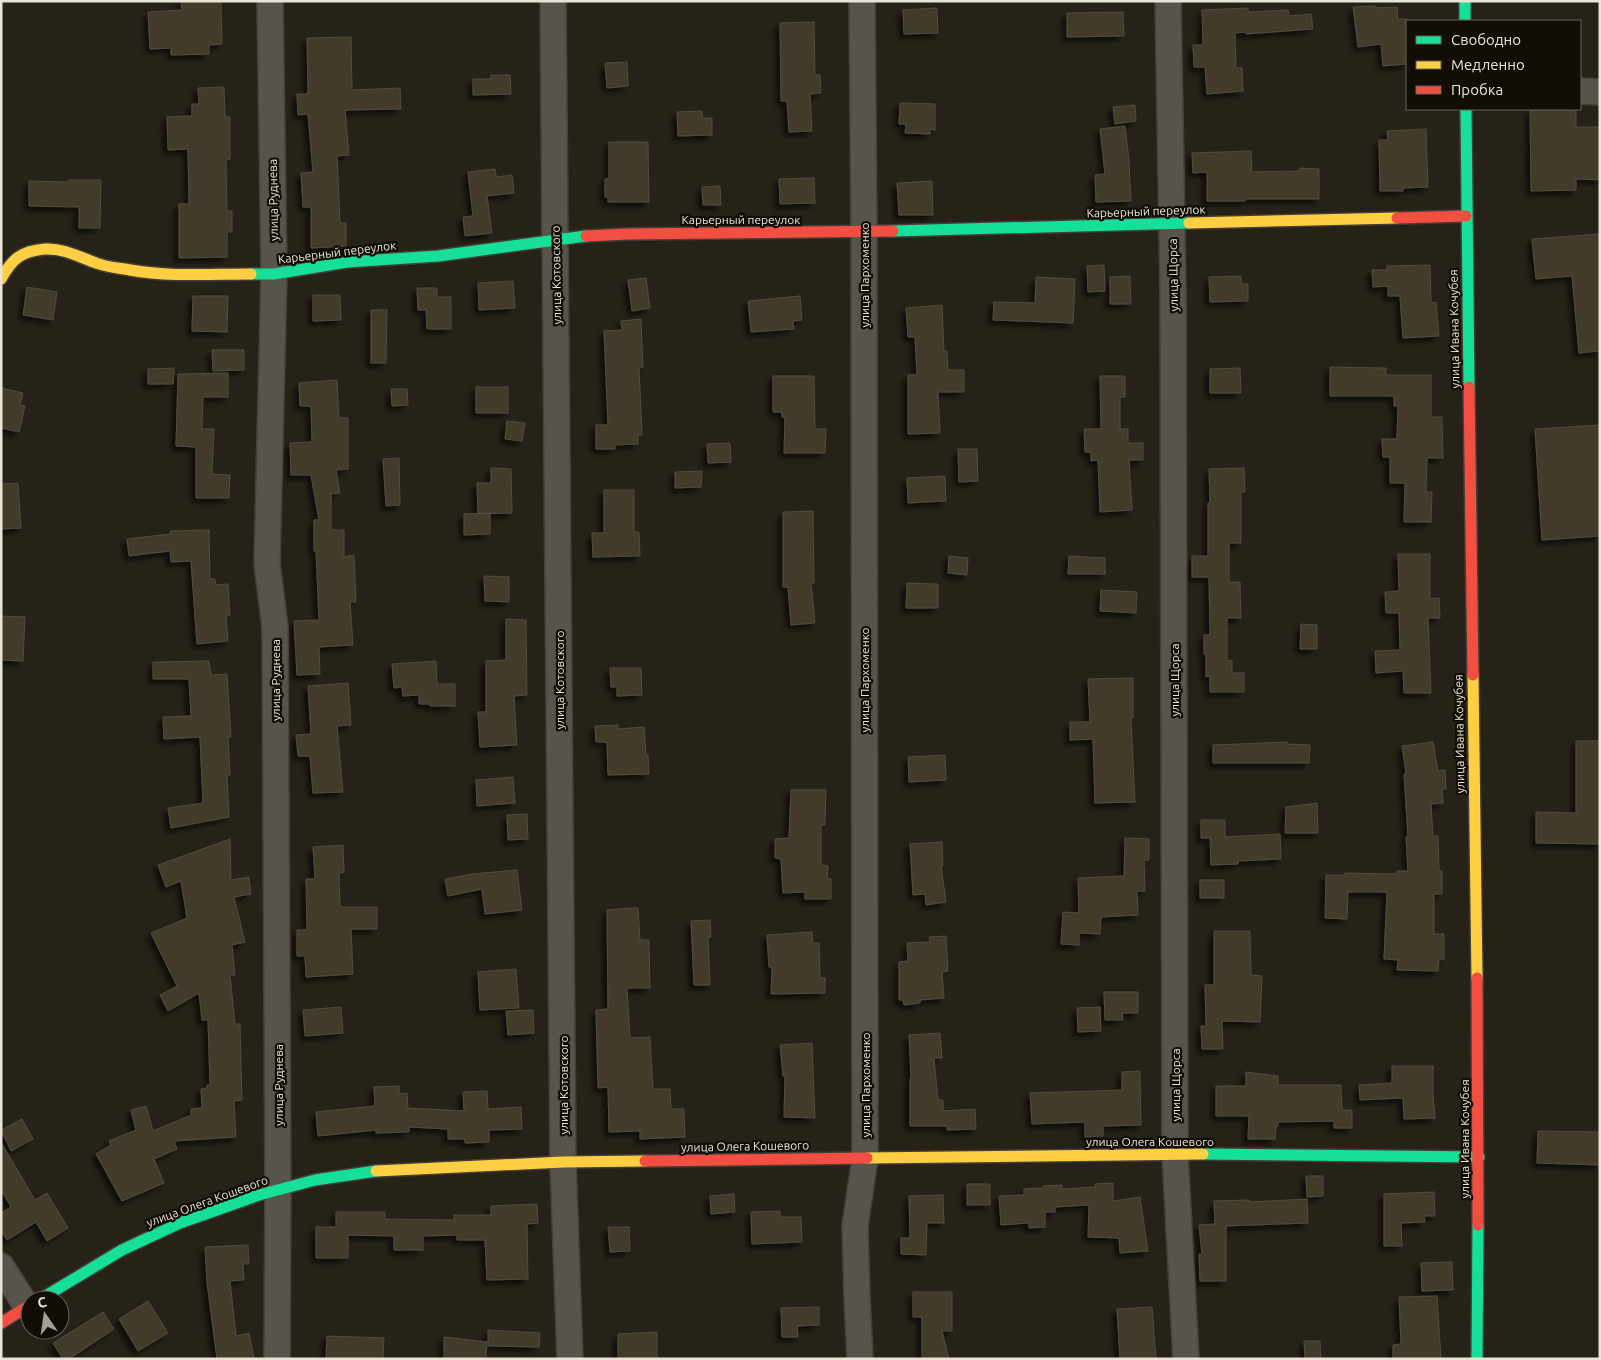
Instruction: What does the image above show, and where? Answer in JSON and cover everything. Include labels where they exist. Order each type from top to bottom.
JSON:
[{"type":"street","name":"улица Руднева","points":[[270,1],[274,274],[267,564],[275,627],[277,1359]]},
{"type":"street","name":"улица Котовского","points":[[553,1],[563,1162],[570,1359]]},
{"type":"street","name":"улица Пархоменко","points":[[860,1359],[856,1297],[855,1226],[865,1158],[862,1]]},
{"type":"street","name":"улица Щорса","points":[[1168,1],[1172,224],[1175,1154],[1186,1359]]},
{"type":"street","points":[[1465,1],[1465,20]]},
{"type":"street","points":[[1581,91],[1600,92]]},
{"type":"street","name":"улица Ивана Кочубея","points":[[1466,110],[1479,1157],[1477,1359]]},
{"type":"street","name":"Карьерный переулок","points":[[1,279],[9,264],[23,254],[39,250],[57,250],[73,253],[97,264],[111,267],[174,274],[274,274],[338,263],[448,255],[584,236],[864,232],[1466,216]]},
{"type":"street","name":"улица Олега Кошевого","points":[[55,1290],[122,1250],[150,1236],[222,1208],[315,1180],[380,1170],[563,1162],[1175,1154],[1479,1157]]},
{"type":"street","points":[[1,1266],[21,1290]]},
{"type":"street","name":"улица Олега Кошевого","points":[[1,1323],[20,1311]]},
{"type":"building","points":[[181,1],[221,1],[222,44],[209,45],[209,54],[171,55],[171,48],[150,49],[148,12],[182,10]]},
{"type":"building","points":[[1353,7],[1397,7],[1398,19],[1407,19],[1406,64],[1383,66],[1381,44],[1358,47]]},
{"type":"building","points":[[937,8],[938,33],[904,34],[903,10]]},
{"type":"building","points":[[1248,8],[1248,12],[1288,10],[1289,16],[1311,14],[1313,29],[1246,34],[1246,32],[1235,33],[1236,68],[1242,68],[1243,91],[1207,94],[1205,67],[1194,67],[1193,45],[1203,45],[1202,10]]},
{"type":"building","points":[[1123,12],[1124,36],[1067,37],[1067,13]]},
{"type":"building","points":[[814,22],[815,75],[820,75],[821,93],[810,94],[812,131],[789,132],[787,101],[781,101],[780,23]]},
{"type":"building","points":[[351,37],[352,90],[400,88],[401,109],[345,110],[349,155],[337,156],[340,223],[346,223],[346,246],[311,248],[311,207],[303,207],[301,173],[313,172],[308,114],[298,115],[297,94],[308,94],[307,38]]},
{"type":"building","points":[[627,62],[628,86],[607,88],[605,63]]},
{"type":"building","points":[[491,75],[510,75],[511,94],[473,95],[473,79],[491,79]]},
{"type":"building","points":[[224,87],[225,117],[230,117],[230,159],[226,160],[227,211],[232,211],[232,232],[227,232],[227,257],[179,258],[179,204],[189,204],[188,149],[168,150],[167,117],[192,116],[192,104],[199,104],[198,88]]},
{"type":"building","points":[[900,103],[935,104],[935,130],[930,129],[930,134],[905,133],[906,124],[899,124]]},
{"type":"building","points":[[1135,105],[1136,121],[1115,124],[1113,107]]},
{"type":"building","points":[[1530,110],[1576,110],[1576,127],[1600,127],[1600,180],[1576,179],[1576,190],[1531,191]]},
{"type":"building","points":[[702,111],[702,118],[712,118],[712,135],[678,136],[677,112]]},
{"type":"building","points":[[1125,126],[1131,201],[1096,202],[1095,175],[1105,174],[1100,129]]},
{"type":"building","points":[[1426,129],[1428,187],[1403,188],[1403,191],[1380,191],[1379,140],[1388,140],[1387,131]]},
{"type":"building","points":[[609,142],[648,142],[649,202],[608,202],[608,197],[605,197],[605,179],[609,178]]},
{"type":"building","points":[[1251,151],[1252,172],[1300,171],[1300,168],[1319,169],[1319,199],[1207,201],[1207,172],[1193,173],[1192,153]]},
{"type":"building","points":[[495,169],[496,177],[512,175],[514,193],[487,196],[492,233],[465,236],[463,217],[473,216],[468,172]]},
{"type":"building","points":[[814,178],[815,203],[780,204],[779,179]]},
{"type":"building","points":[[69,180],[101,180],[100,228],[79,228],[79,207],[29,206],[29,181],[69,182]]},
{"type":"building","points":[[932,181],[933,215],[899,215],[897,183]]},
{"type":"building","points":[[720,186],[721,205],[703,205],[702,187]]},
{"type":"building","points":[[1600,234],[1600,351],[1579,353],[1572,276],[1536,279],[1532,239]]},
{"type":"building","points":[[1104,265],[1105,291],[1088,292],[1087,266]]},
{"type":"building","points":[[1430,265],[1431,303],[1436,302],[1439,336],[1403,338],[1400,296],[1388,296],[1388,286],[1373,287],[1372,270],[1387,270],[1387,266]]},
{"type":"building","points":[[1130,276],[1131,304],[1110,304],[1110,277]]},
{"type":"building","points":[[1241,276],[1241,284],[1248,284],[1248,301],[1210,302],[1209,277]]},
{"type":"building","points":[[1036,277],[1075,279],[1073,323],[993,320],[994,302],[1035,303]]},
{"type":"building","points":[[646,278],[650,308],[632,311],[628,280]]},
{"type":"building","points":[[513,281],[515,308],[479,310],[478,283]]},
{"type":"building","points":[[27,287],[57,292],[53,320],[23,315]]},
{"type":"building","points":[[417,288],[437,288],[437,297],[451,297],[451,329],[427,329],[426,310],[418,310]]},
{"type":"building","points":[[313,295],[340,295],[341,320],[313,321]]},
{"type":"building","points":[[193,296],[228,296],[227,332],[192,331]]},
{"type":"building","points":[[800,296],[802,320],[793,321],[794,329],[751,332],[748,301]]},
{"type":"building","points":[[942,305],[944,351],[947,351],[948,370],[964,370],[964,392],[938,392],[940,433],[908,434],[908,375],[917,375],[915,337],[908,337],[906,308]]},
{"type":"building","points":[[371,310],[387,310],[386,363],[371,363]]},
{"type":"building","points":[[641,319],[643,367],[639,367],[642,435],[638,435],[638,444],[615,445],[615,449],[596,449],[596,425],[608,425],[604,331],[622,330],[621,321]]},
{"type":"building","points":[[212,350],[244,350],[244,370],[213,371]]},
{"type":"building","points":[[1330,367],[1386,368],[1386,375],[1431,375],[1431,417],[1442,417],[1443,458],[1427,458],[1426,492],[1432,492],[1431,522],[1404,522],[1405,483],[1390,483],[1390,457],[1383,457],[1382,439],[1397,439],[1398,406],[1394,406],[1394,396],[1330,396]]},
{"type":"building","points":[[174,368],[173,384],[148,384],[148,369]]},
{"type":"building","points":[[1240,368],[1241,393],[1210,393],[1210,369]]},
{"type":"building","points":[[228,373],[228,397],[203,397],[202,429],[214,429],[212,474],[230,475],[229,498],[196,498],[196,447],[176,446],[178,374]]},
{"type":"building","points":[[773,376],[814,376],[815,429],[826,429],[825,453],[784,453],[785,417],[782,417],[782,412],[773,412]]},
{"type":"building","points":[[1100,376],[1125,376],[1125,397],[1120,397],[1120,429],[1128,429],[1128,443],[1143,443],[1143,460],[1129,460],[1132,510],[1100,512],[1098,460],[1091,461],[1091,452],[1085,452],[1084,429],[1101,429]]},
{"type":"building","points":[[337,380],[339,418],[348,418],[348,469],[336,470],[340,493],[331,494],[331,530],[344,530],[344,557],[354,555],[356,602],[350,602],[353,645],[319,647],[320,674],[297,675],[294,621],[319,620],[316,551],[314,551],[314,520],[319,520],[311,475],[291,475],[290,443],[312,442],[311,406],[300,406],[299,383]]},
{"type":"building","points":[[476,387],[508,387],[508,413],[476,413]]},
{"type":"building","points":[[1,388],[23,393],[20,405],[25,406],[19,432],[1,428]]},
{"type":"building","points":[[391,389],[407,389],[408,405],[392,406]]},
{"type":"building","points":[[507,421],[525,423],[522,441],[505,439]]},
{"type":"building","points":[[1600,425],[1600,536],[1542,540],[1535,429]]},
{"type":"building","points":[[730,443],[731,462],[708,463],[707,444]]},
{"type":"building","points":[[958,449],[977,449],[978,481],[959,482]]},
{"type":"building","points":[[399,458],[400,505],[386,506],[383,459]]},
{"type":"building","points":[[491,468],[511,469],[512,513],[478,514],[477,483],[491,483]]},
{"type":"building","points":[[1244,468],[1245,492],[1241,492],[1241,543],[1229,543],[1229,582],[1240,582],[1241,618],[1227,618],[1227,661],[1232,660],[1232,673],[1244,673],[1244,692],[1210,692],[1210,676],[1206,677],[1206,654],[1204,654],[1204,635],[1210,635],[1209,577],[1192,577],[1192,556],[1208,556],[1209,469]]},
{"type":"building","points":[[702,471],[701,487],[675,488],[675,472]]},
{"type":"building","points":[[945,476],[946,501],[908,503],[907,478]]},
{"type":"building","points":[[18,483],[21,528],[1,529],[1,484]]},
{"type":"building","points":[[604,490],[634,490],[634,532],[639,532],[640,556],[593,557],[592,533],[604,533]]},
{"type":"building","points":[[813,511],[814,583],[811,583],[815,623],[791,625],[788,587],[783,587],[783,512]]},
{"type":"building","points":[[490,513],[490,534],[464,535],[464,514]]},
{"type":"building","points":[[209,530],[210,579],[215,579],[216,585],[228,584],[230,615],[226,616],[228,641],[197,644],[191,561],[171,562],[170,551],[129,556],[127,539],[170,534],[170,531]]},
{"type":"building","points":[[1398,554],[1430,554],[1430,599],[1439,598],[1440,618],[1428,618],[1431,693],[1404,693],[1403,671],[1376,673],[1375,651],[1400,650],[1399,613],[1386,613],[1385,592],[1399,591]]},
{"type":"building","points":[[949,556],[968,558],[967,575],[948,573]]},
{"type":"building","points":[[1069,556],[1105,558],[1105,574],[1068,574]]},
{"type":"building","points":[[484,576],[509,577],[509,602],[485,601]]},
{"type":"building","points":[[907,583],[938,584],[938,608],[906,608]]},
{"type":"building","points":[[1101,590],[1137,592],[1136,613],[1100,611]]},
{"type":"building","points":[[1,616],[25,617],[23,661],[1,660]]},
{"type":"building","points":[[506,619],[526,620],[527,695],[514,696],[517,745],[480,747],[478,712],[486,712],[486,661],[506,660]]},
{"type":"building","points":[[1301,624],[1317,625],[1317,649],[1300,649]]},
{"type":"building","points":[[209,661],[211,675],[227,674],[231,737],[228,737],[230,775],[227,775],[229,817],[171,828],[168,808],[203,803],[200,737],[164,739],[163,717],[191,716],[189,679],[153,679],[153,662]]},
{"type":"building","points":[[436,661],[437,684],[455,684],[455,706],[419,704],[419,695],[403,696],[402,687],[394,688],[392,664]]},
{"type":"building","points":[[610,668],[641,668],[642,695],[617,696],[617,687],[611,687]]},
{"type":"building","points":[[1133,678],[1133,718],[1131,718],[1135,802],[1095,803],[1093,739],[1070,740],[1070,722],[1090,722],[1088,679]]},
{"type":"building","points":[[348,683],[351,725],[337,726],[343,792],[313,793],[310,756],[298,756],[296,735],[311,734],[308,686]]},
{"type":"building","points":[[618,725],[618,729],[644,727],[649,774],[608,775],[607,742],[596,742],[595,726]]},
{"type":"building","points":[[1576,741],[1600,741],[1600,844],[1536,843],[1536,812],[1576,813]]},
{"type":"building","points":[[1287,742],[1287,744],[1310,745],[1309,763],[1213,763],[1213,745]]},
{"type":"building","points":[[1433,742],[1438,771],[1445,770],[1446,789],[1442,789],[1443,803],[1431,804],[1433,836],[1438,836],[1439,871],[1442,871],[1442,894],[1434,894],[1434,934],[1444,934],[1444,959],[1439,959],[1438,971],[1397,970],[1398,960],[1384,959],[1387,892],[1348,892],[1347,919],[1325,918],[1326,875],[1345,875],[1345,873],[1397,874],[1397,871],[1408,871],[1404,774],[1406,773],[1402,746]]},
{"type":"building","points":[[945,755],[946,780],[909,782],[908,757]]},
{"type":"building","points":[[513,777],[515,803],[477,806],[476,780]]},
{"type":"building","points":[[791,790],[826,790],[825,825],[821,825],[821,865],[828,866],[827,879],[831,879],[831,899],[805,899],[805,892],[783,893],[781,859],[775,858],[775,839],[789,838]]},
{"type":"building","points":[[1317,803],[1318,833],[1285,833],[1286,807]]},
{"type":"building","points":[[527,814],[528,839],[508,840],[507,815]]},
{"type":"building","points":[[1201,820],[1225,820],[1225,837],[1280,834],[1281,859],[1238,861],[1238,864],[1211,865],[1210,838],[1201,838]]},
{"type":"building","points":[[1125,838],[1149,839],[1149,860],[1144,860],[1145,891],[1137,891],[1138,915],[1101,917],[1100,934],[1079,933],[1079,945],[1061,944],[1063,912],[1079,913],[1078,878],[1124,876]]},
{"type":"building","points":[[230,839],[231,880],[249,877],[251,894],[234,897],[245,942],[232,945],[235,975],[230,975],[235,1024],[240,1024],[242,1100],[234,1101],[236,1137],[174,1141],[177,1149],[154,1159],[164,1183],[122,1201],[96,1154],[111,1145],[109,1141],[136,1130],[131,1110],[146,1106],[153,1131],[191,1115],[191,1109],[202,1108],[201,1089],[207,1088],[207,1085],[210,1085],[208,1020],[202,1020],[199,993],[168,1011],[160,995],[177,986],[151,933],[187,918],[181,881],[166,887],[158,865]]},
{"type":"building","points":[[942,842],[943,866],[941,866],[946,902],[926,905],[925,894],[913,895],[910,844]]},
{"type":"building","points":[[343,845],[344,872],[339,873],[340,907],[377,907],[377,929],[351,929],[353,974],[306,977],[305,956],[297,956],[297,930],[307,930],[306,879],[315,879],[313,847]]},
{"type":"building","points":[[517,870],[522,910],[485,914],[482,889],[448,896],[445,879],[472,874]]},
{"type":"building","points":[[1200,880],[1224,880],[1224,898],[1200,898]]},
{"type":"building","points":[[638,908],[640,940],[649,940],[650,988],[627,988],[630,1038],[650,1037],[653,1089],[670,1089],[671,1109],[684,1109],[685,1137],[640,1139],[640,1131],[609,1132],[608,1087],[598,1088],[596,1010],[608,1009],[607,910]]},
{"type":"building","points":[[710,920],[711,937],[708,937],[710,985],[694,985],[691,921]]},
{"type":"building","points":[[1214,931],[1250,931],[1251,975],[1262,976],[1260,1022],[1222,1021],[1223,1049],[1202,1049],[1201,1026],[1206,1026],[1205,985],[1214,985]]},
{"type":"building","points":[[812,932],[813,943],[819,943],[820,978],[825,978],[825,993],[771,994],[772,967],[769,967],[767,935]]},
{"type":"building","points":[[946,936],[948,971],[942,972],[944,998],[920,1000],[920,1003],[904,1005],[903,1000],[899,1000],[899,962],[908,961],[907,943],[930,942],[929,937]]},
{"type":"building","points":[[516,969],[519,1008],[480,1010],[478,972]]},
{"type":"building","points":[[1104,992],[1138,992],[1138,1013],[1122,1013],[1123,1020],[1105,1020]]},
{"type":"building","points":[[341,1007],[343,1033],[305,1036],[303,1010]]},
{"type":"building","points":[[1100,1007],[1101,1031],[1078,1032],[1077,1008]]},
{"type":"building","points":[[533,1010],[534,1033],[508,1035],[506,1011]]},
{"type":"building","points":[[940,1033],[942,1058],[934,1058],[938,1100],[943,1100],[943,1111],[975,1109],[976,1129],[947,1130],[947,1126],[910,1126],[911,1078],[909,1035]]},
{"type":"building","points":[[812,1043],[815,1118],[784,1117],[785,1076],[783,1076],[780,1045]]},
{"type":"building","points":[[1392,1066],[1433,1066],[1435,1118],[1404,1119],[1403,1098],[1360,1100],[1359,1085],[1392,1083]]},
{"type":"building","points":[[1140,1071],[1141,1125],[1103,1126],[1103,1136],[1085,1137],[1085,1122],[1032,1124],[1030,1093],[1122,1090],[1122,1072]]},
{"type":"building","points":[[1246,1072],[1278,1076],[1278,1085],[1341,1085],[1342,1110],[1352,1110],[1352,1128],[1334,1128],[1334,1121],[1278,1122],[1275,1139],[1248,1139],[1249,1116],[1216,1116],[1216,1086],[1246,1086]]},
{"type":"building","points":[[399,1086],[399,1094],[407,1093],[408,1108],[464,1111],[463,1092],[487,1091],[488,1109],[521,1107],[522,1129],[489,1130],[489,1142],[465,1143],[465,1139],[448,1139],[448,1129],[409,1127],[409,1132],[376,1133],[376,1130],[318,1136],[316,1112],[375,1106],[374,1087]]},
{"type":"building","points":[[22,1119],[33,1139],[11,1151],[1,1130]]},
{"type":"building","points":[[1538,1131],[1600,1132],[1600,1165],[1537,1163]]},
{"type":"building","points":[[1,1142],[35,1200],[47,1193],[68,1228],[47,1241],[36,1222],[7,1240],[1,1231],[1,1213],[11,1207],[1,1190]]},
{"type":"building","points":[[1306,1176],[1323,1176],[1323,1196],[1307,1197]]},
{"type":"building","points":[[1113,1183],[1113,1201],[1140,1197],[1148,1251],[1120,1253],[1119,1238],[1088,1237],[1089,1205],[1055,1207],[1055,1212],[1045,1212],[1045,1227],[1029,1228],[1029,1223],[1001,1225],[999,1196],[1024,1195],[1024,1189],[1043,1188],[1043,1186],[1062,1185],[1062,1189],[1095,1187],[1095,1184]]},
{"type":"building","points":[[967,1184],[990,1184],[990,1205],[967,1205]]},
{"type":"building","points":[[1434,1192],[1435,1216],[1424,1216],[1425,1222],[1401,1223],[1402,1246],[1384,1246],[1384,1194]]},
{"type":"building","points":[[734,1194],[735,1212],[711,1214],[710,1196]]},
{"type":"building","points":[[943,1195],[944,1223],[927,1223],[926,1255],[901,1254],[901,1238],[910,1238],[909,1196]]},
{"type":"building","points":[[1307,1199],[1308,1223],[1226,1226],[1226,1281],[1200,1281],[1199,1254],[1202,1254],[1199,1225],[1215,1224],[1214,1201],[1249,1200],[1249,1202]]},
{"type":"building","points":[[537,1204],[538,1223],[527,1224],[528,1279],[487,1280],[485,1240],[457,1240],[457,1235],[423,1236],[423,1250],[394,1250],[394,1236],[348,1235],[348,1258],[316,1258],[316,1227],[336,1227],[336,1212],[385,1212],[385,1219],[454,1220],[454,1215],[491,1215],[491,1206]]},
{"type":"building","points":[[780,1211],[780,1217],[801,1217],[802,1242],[752,1244],[751,1212]]},
{"type":"building","points":[[608,1227],[629,1227],[630,1251],[610,1252]]},
{"type":"building","points":[[248,1245],[249,1264],[243,1264],[244,1280],[230,1281],[236,1336],[249,1333],[254,1359],[217,1359],[207,1282],[205,1247]]},
{"type":"building","points":[[1452,1262],[1453,1290],[1422,1291],[1421,1263]]},
{"type":"building","points":[[913,1292],[952,1292],[952,1331],[942,1331],[949,1359],[922,1359],[922,1317],[913,1317]]},
{"type":"building","points":[[1437,1296],[1441,1359],[1393,1359],[1393,1345],[1401,1344],[1399,1297]]},
{"type":"building","points":[[148,1301],[168,1333],[138,1351],[119,1319]]},
{"type":"building","points":[[819,1307],[819,1325],[797,1326],[798,1337],[782,1337],[781,1308]]},
{"type":"building","points":[[1152,1307],[1156,1359],[1120,1359],[1117,1309]]},
{"type":"building","points":[[103,1312],[114,1329],[69,1359],[63,1359],[53,1343],[58,1340],[70,1340],[70,1332]]},
{"type":"building","points":[[488,1330],[540,1333],[539,1347],[488,1346]]},
{"type":"building","points":[[657,1332],[657,1359],[618,1359],[618,1334]]},
{"type":"building","points":[[327,1336],[384,1338],[383,1359],[326,1359]]},
{"type":"building","points":[[444,1337],[487,1342],[486,1359],[444,1359]]},
{"type":"building","points":[[1304,1341],[1320,1341],[1321,1359],[1305,1359]]},
{"type":"traffic: fast","points":[[1465,1],[1465,20]]},
{"type":"traffic: fast","points":[[1466,110],[1469,387]]},
{"type":"traffic: fast","points":[[893,231],[1189,223]]},
{"type":"traffic: fast","points":[[251,274],[274,274],[347,262],[438,256],[586,236]]},
{"type":"traffic: fast","points":[[1203,1154],[1479,1157]]},
{"type":"traffic: fast","points":[[56,1290],[122,1250],[180,1223],[259,1195],[315,1180],[376,1171]]},
{"type":"traffic: fast","points":[[1477,1359],[1478,1225]]},
{"type":"traffic: slow","points":[[1189,223],[1397,218]]},
{"type":"traffic: slow","points":[[1,279],[9,266],[18,257],[45,249],[65,251],[104,266],[160,274],[251,274]]},
{"type":"traffic: slow","points":[[1473,675],[1477,978]]},
{"type":"traffic: slow","points":[[867,1158],[1203,1154]]},
{"type":"traffic: slow","points":[[376,1171],[563,1162],[645,1161]]},
{"type":"traffic: jam","points":[[1397,218],[1466,216]]},
{"type":"traffic: jam","points":[[586,236],[893,231]]},
{"type":"traffic: jam","points":[[1469,387],[1473,675]]},
{"type":"traffic: jam","points":[[1477,978],[1478,1225]]},
{"type":"traffic: jam","points":[[645,1161],[867,1158]]},
{"type":"traffic: jam","points":[[1,1323],[20,1311]]}]
